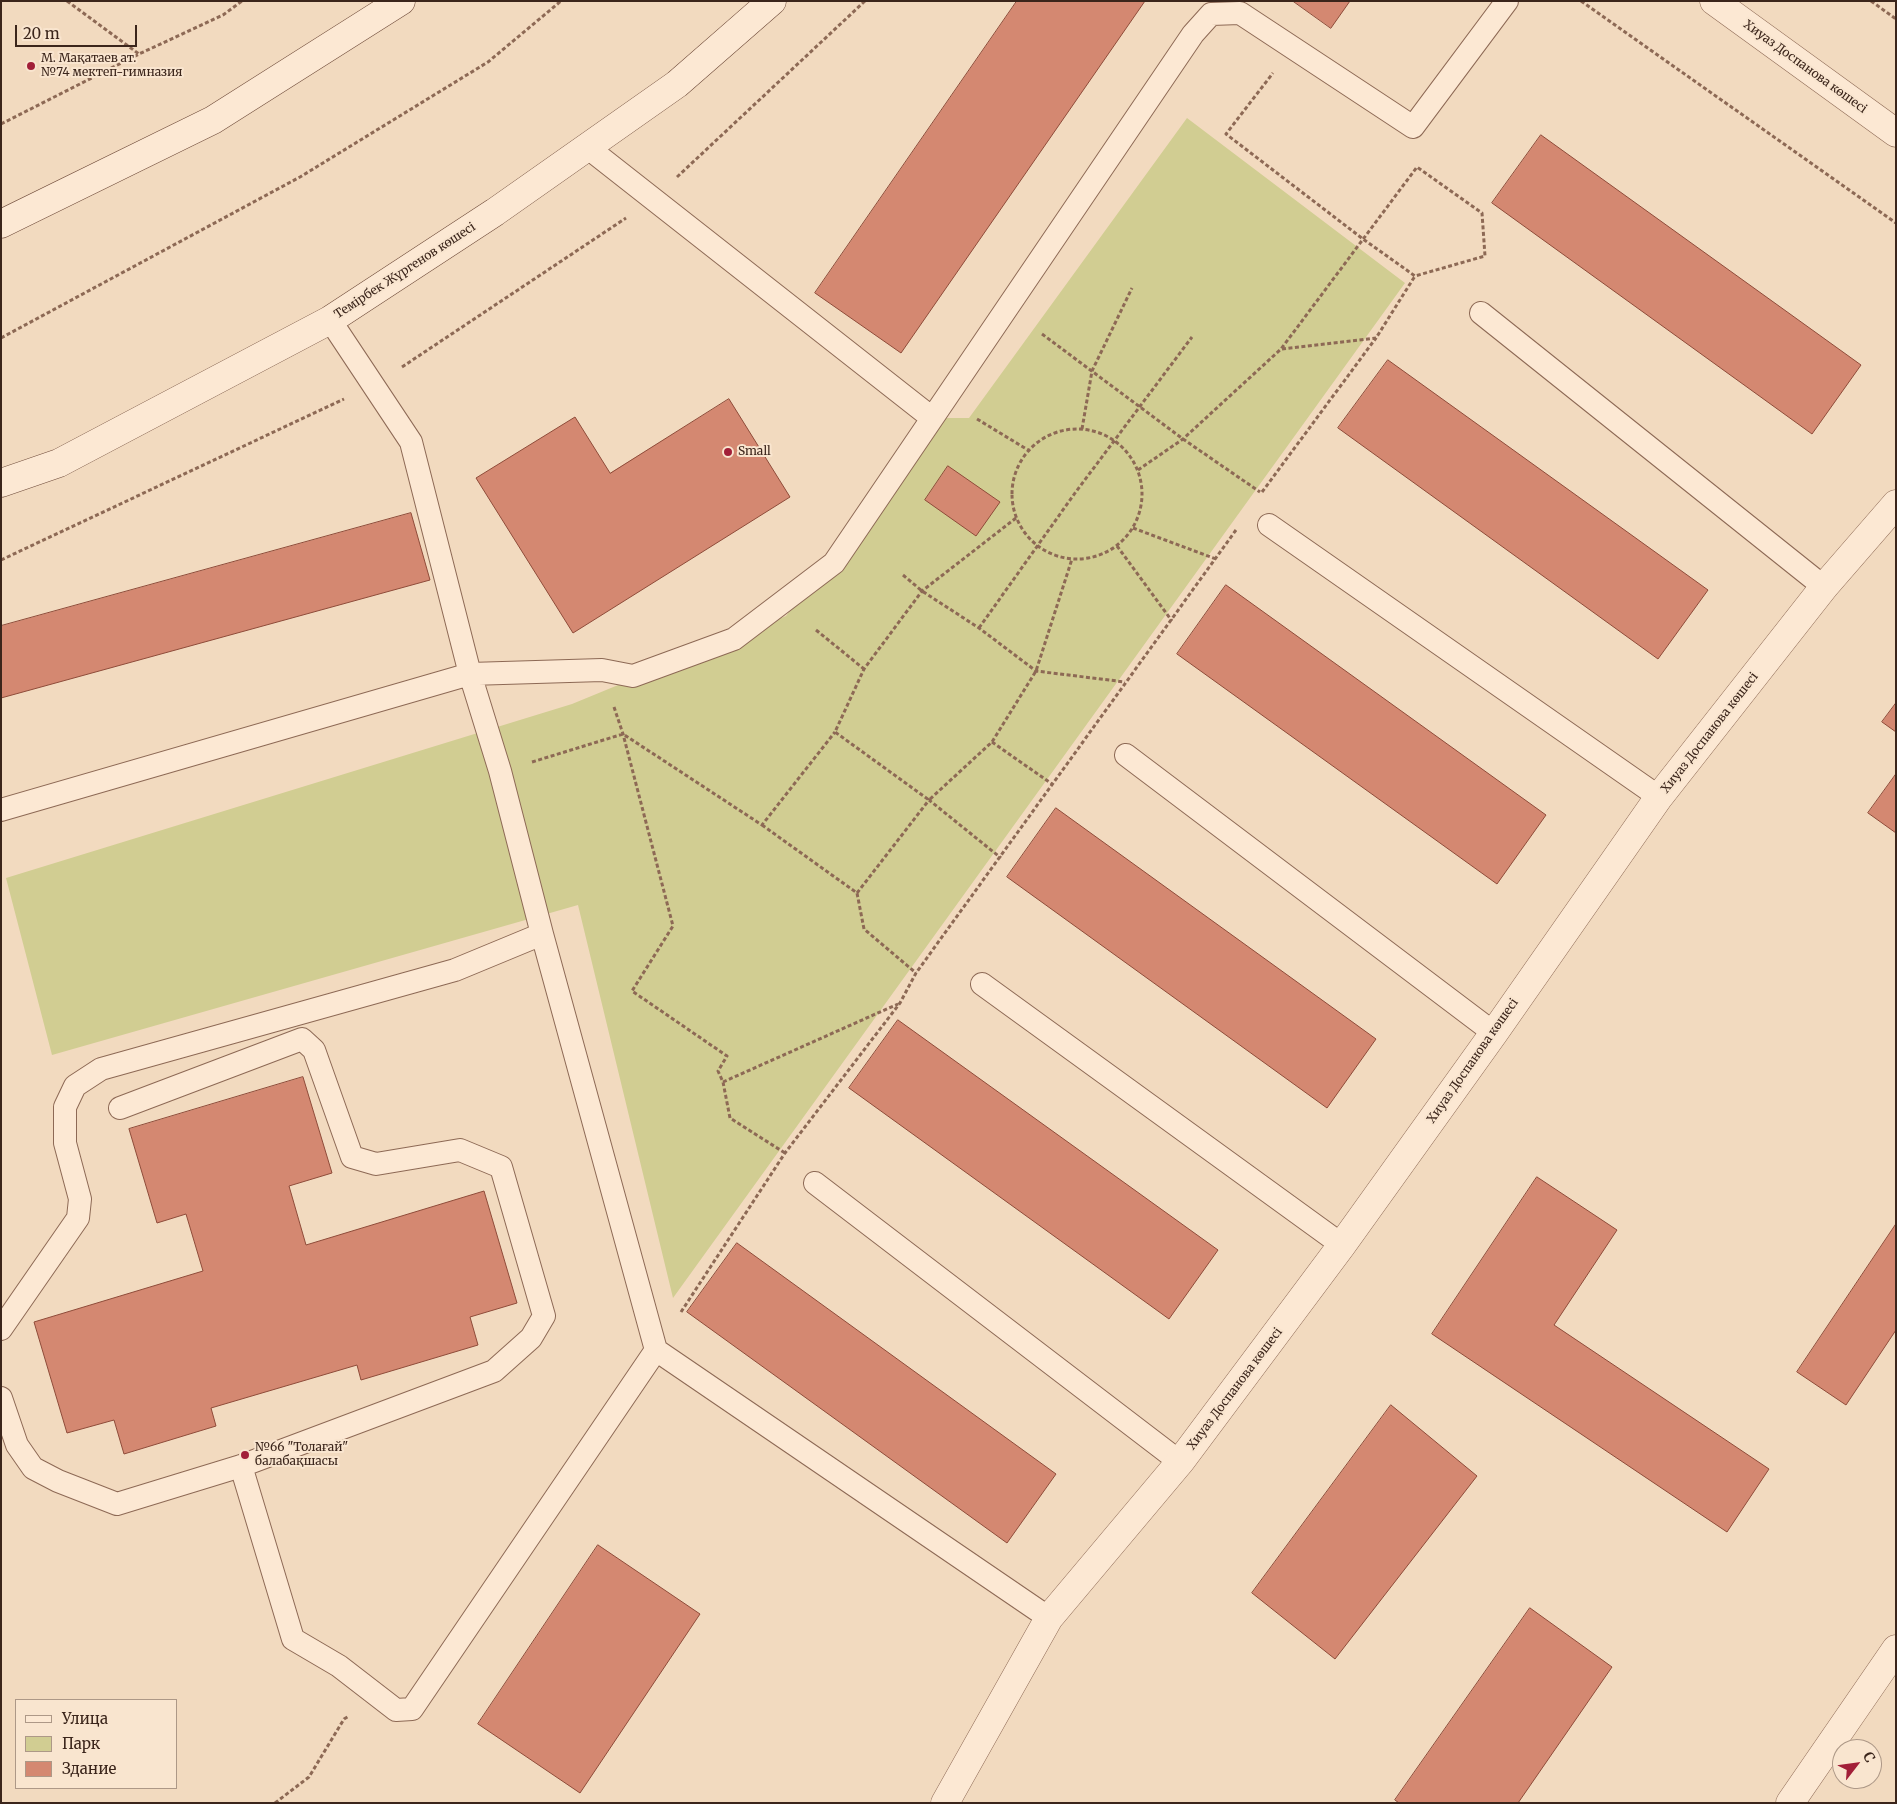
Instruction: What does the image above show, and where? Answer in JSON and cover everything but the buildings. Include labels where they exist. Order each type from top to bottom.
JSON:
[{"type":"street","points":[[1,224],[213,120],[401,1]]},
{"type":"street","name":"Темірбек Жүргенов көшесі","points":[[1,483],[59,462],[330,320],[494,212],[677,84],[772,1]]},
{"type":"street","name":"Хиуаз Доспанова көшесі","points":[[1714,1],[1896,133]]},
{"type":"street","name":"Хиуаз Доспанова көшесі","points":[[945,1803],[1049,1618],[1180,1462],[1342,1245],[1494,1033],[1659,797],[1824,587],[1896,504]]},
{"type":"street","points":[[1790,1803],[1896,1649]]},
{"type":"lane","points":[[1,810],[470,674],[602,670],[633,676],[734,639],[834,563],[1187,42],[1211,14],[1240,12],[1413,128],[1507,1]]},
{"type":"lane","points":[[587,147],[932,418]]},
{"type":"lane","points":[[1481,313],[1824,587]]},
{"type":"lane","points":[[330,320],[410,442],[470,674],[500,772],[542,934],[656,1350],[1049,1618]]},
{"type":"lane","points":[[1269,525],[1659,797]]},
{"type":"lane","points":[[1126,755],[1494,1033]]},
{"type":"lane","points":[[1,1329],[78,1218],[80,1199],[65,1143],[65,1107],[75,1086],[101,1069],[455,970],[542,934]]},
{"type":"lane","points":[[982,984],[1342,1245]]},
{"type":"lane","points":[[1,1398],[17,1445],[33,1468],[58,1481],[117,1504],[240,1466],[494,1371],[531,1338],[544,1316],[500,1167],[460,1150],[376,1164],[352,1157],[314,1050],[302,1039],[120,1108]]},
{"type":"lane","points":[[815,1182],[1180,1462]]},
{"type":"lane","points":[[240,1466],[293,1639],[339,1666],[396,1710],[412,1709],[656,1350]]},
{"type":"path","points":[[67,1],[139,54]]},
{"type":"path","points":[[1,124],[139,54],[223,15],[242,1]]},
{"type":"path","points":[[1,338],[300,177],[488,62],[561,1]]},
{"type":"path","points":[[1,560],[373,386],[653,200],[865,1]]},
{"type":"path","points":[[1581,1],[1896,223]]},
{"type":"path","points":[[1871,1],[1896,19]]},
{"type":"path","points":[[1293,47],[1226,134],[1363,239],[1415,276]]},
{"type":"path","points":[[1042,334],[1183,439],[1261,493],[1376,338],[1415,276],[1485,256],[1482,213],[1417,167],[1281,349],[1183,439],[1138,470]]},
{"type":"path","points":[[1082,429],[1092,371],[1132,288]]},
{"type":"path","points":[[979,628],[1192,337]]},
{"type":"path","points":[[1281,349],[1376,338]]},
{"type":"path","points":[[977,419],[1028,450]]},
{"type":"path","points":[[1070,428],[1094,430],[1116,441],[1125,449],[1138,470],[1141,482],[1142,505],[1133,528],[1117,546],[1096,557],[1072,559],[1059,557],[1038,547],[1022,529],[1016,518],[1011,494],[1012,482],[1021,460],[1028,450],[1048,435],[1070,428]]},
{"type":"path","points":[[762,825],[835,732],[864,669],[922,591],[1016,518]]},
{"type":"path","points":[[656,1350],[785,1153],[900,1003],[916,973],[1001,858],[1125,682],[1172,621],[1239,526]]},
{"type":"path","points":[[1133,528],[1216,559]]},
{"type":"path","points":[[1117,546],[1172,621]]},
{"type":"path","points":[[857,894],[929,800],[992,742],[1036,671],[1072,559]]},
{"type":"path","points":[[903,575],[922,591],[979,628],[1036,671],[1125,682]]},
{"type":"path","points":[[816,630],[864,669]]},
{"type":"path","points":[[602,670],[623,734],[673,926],[632,991],[727,1056],[718,1071],[723,1082],[730,1118],[785,1153]]},
{"type":"path","points":[[835,732],[929,800],[1001,858]]},
{"type":"path","points":[[500,772],[623,734]]},
{"type":"path","points":[[623,734],[762,825],[857,894],[864,930],[916,973]]},
{"type":"path","points":[[992,742],[1052,784]]},
{"type":"path","points":[[723,1082],[900,1003]]},
{"type":"path","points":[[275,1803],[309,1777],[344,1719],[379,1697]]},
{"type":"green space","points":[[1187,118],[1405,283],[673,1298],[578,905],[52,1055],[6,878],[572,704],[786,616],[932,418],[969,418]]},
{"type":"place","name":"М. Мақатаев ат. №74 мектеп-гимназия","points":[[31,66]]},
{"type":"place","name":"Small","points":[[728,452]]},
{"type":"place","name":"№66 \"Толағай\" балабақшасы","points":[[245,1455]]}]
